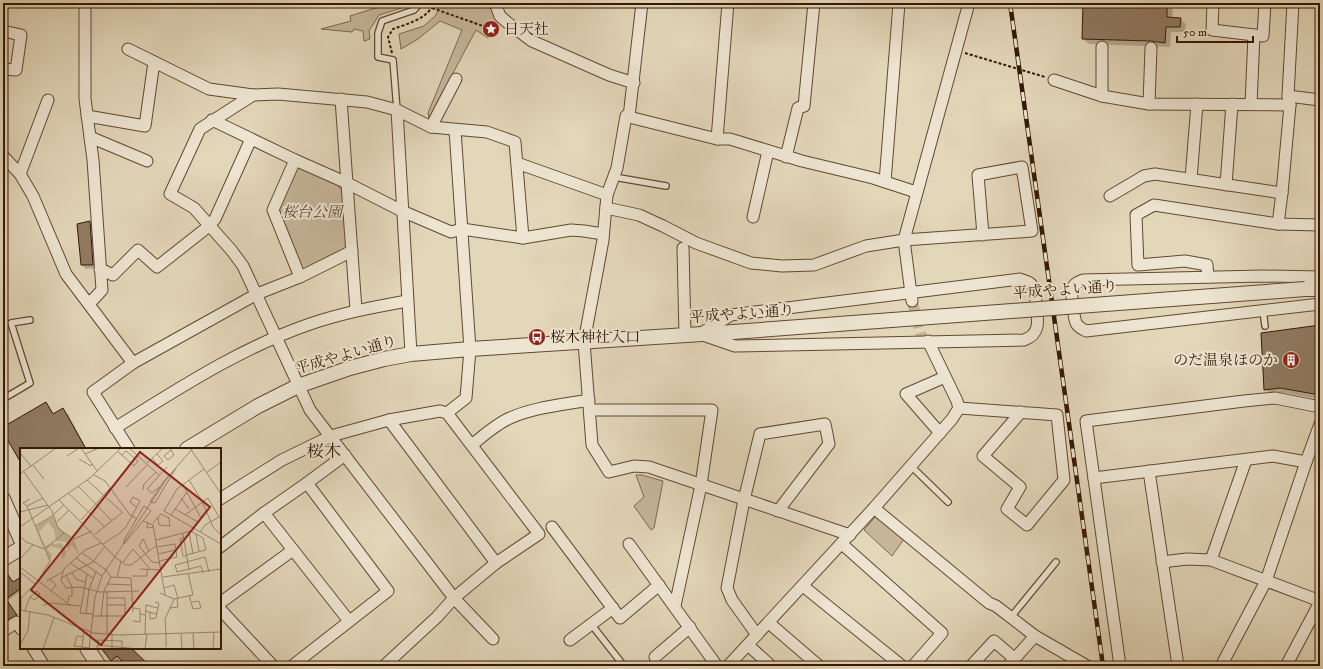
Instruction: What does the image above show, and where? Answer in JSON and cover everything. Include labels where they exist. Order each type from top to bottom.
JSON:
[{"type":"street","points":[[85,3],[85,99],[93,160],[102,290],[89,304]]},
{"type":"street","points":[[495,3],[500,16],[508,24],[532,41],[609,75],[634,83]]},
{"type":"street","points":[[642,3],[629,116],[626,116],[617,168],[607,195],[603,234],[584,342],[592,445],[609,472],[634,466],[649,467],[850,535]]},
{"type":"street","points":[[716,139],[728,3]]},
{"type":"street","points":[[786,157],[798,108],[804,106],[814,3]]},
{"type":"street","points":[[884,182],[899,3]]},
{"type":"street","points":[[911,297],[904,240],[969,3]]},
{"type":"street","points":[[1213,3],[1212,30],[1263,36],[1265,3]]},
{"type":"street","points":[[1278,224],[1282,193],[1289,100],[1293,3]]},
{"type":"street","points":[[3,32],[21,35],[16,70],[3,69]]},
{"type":"street","points":[[1251,104],[1254,35]]},
{"type":"street","points":[[1102,47],[1102,96]]},
{"type":"street","points":[[1149,104],[1151,48]]},
{"type":"street","points":[[128,49],[210,89],[253,95],[278,94],[367,102],[397,110],[431,127],[487,132],[515,142],[518,163],[523,238]]},
{"type":"street","points":[[87,116],[146,126],[154,62]]},
{"type":"street","points":[[431,127],[456,79]]},
{"type":"street","points":[[1054,80],[1102,96],[1149,104],[1251,104],[1289,100],[1320,100]]},
{"type":"street","points":[[253,95],[200,129],[170,194],[194,208],[244,266],[310,410],[454,598],[492,639]]},
{"type":"street","points":[[20,174],[48,100]]},
{"type":"street","points":[[341,100],[356,310]]},
{"type":"street","points":[[1191,179],[1197,104]]},
{"type":"street","points":[[1226,185],[1232,104]]},
{"type":"street","points":[[397,110],[411,354]]},
{"type":"street","points":[[629,116],[716,139],[730,139],[786,157],[884,182],[916,192]]},
{"type":"street","points":[[212,120],[347,183],[402,211],[452,232],[462,230],[523,238],[571,230],[603,234]]},
{"type":"street","points":[[221,498],[282,460],[331,436],[389,420],[440,411],[447,412],[466,398],[470,349],[455,130]]},
{"type":"street","points":[[90,137],[147,161]]},
{"type":"street","points":[[100,269],[113,275],[138,250],[157,266],[209,226],[215,219],[251,139]]},
{"type":"street","points":[[753,217],[768,151]]},
{"type":"street","points":[[3,156],[20,174],[33,196],[66,274],[133,363]]},
{"type":"street","points":[[295,160],[273,210],[300,277]]},
{"type":"street","points":[[518,163],[607,195]]},
{"type":"street","points":[[606,208],[639,215],[696,243],[751,263],[782,266],[814,265],[866,246],[904,240],[983,235],[1032,231],[1022,167],[978,175],[983,235]]},
{"type":"street","points":[[1110,196],[1144,176],[1155,174],[1282,193]]},
{"type":"street","points":[[1208,277],[1207,265],[1184,261],[1138,265],[1136,215],[1154,205],[1278,224],[1320,225]]},
{"type":"street","points":[[683,248],[685,335]]},
{"type":"street","points":[[128,448],[93,392],[133,363],[257,294],[300,277],[352,252]]},
{"type":"street","points":[[1320,277],[1263,276],[1083,280],[1076,282],[1071,292],[1076,322],[1080,328],[1086,331],[1320,304]]},
{"type":"street","points":[[1020,279],[1033,286],[1038,326],[1031,338],[1024,340],[735,346],[700,334],[731,315],[911,297],[1020,279]]},
{"type":"street","name":"平成やよい通り","points":[[189,448],[258,406],[298,386],[350,368],[411,354],[1320,289]]},
{"type":"street","points":[[116,428],[223,362],[276,337],[310,323],[356,310],[407,301]]},
{"type":"street","points":[[928,341],[959,408]]},
{"type":"street","points":[[940,433],[906,394],[945,377]]},
{"type":"street","points":[[1120,666],[1086,421],[1275,398],[1320,407]]},
{"type":"street","points":[[472,445],[493,428],[509,418],[536,409],[589,405],[712,410],[701,485],[675,606]]},
{"type":"street","points":[[959,408],[1021,412],[1057,415],[1064,480],[1027,525],[1007,509],[1020,487],[983,456],[1021,412]]},
{"type":"street","points":[[728,666],[842,544],[940,433],[959,408]]},
{"type":"street","points":[[384,666],[437,617],[454,598],[496,564],[538,534],[447,412]]},
{"type":"street","points":[[389,420],[496,564]]},
{"type":"street","points":[[757,635],[732,600],[727,588],[744,500],[760,434],[825,424],[829,444],[778,511]]},
{"type":"street","points":[[1221,666],[1266,581],[1320,424]]},
{"type":"street","points":[[221,546],[264,513],[308,483],[345,455]]},
{"type":"street","points":[[1094,478],[1273,456],[1306,462]]},
{"type":"street","points":[[1211,560],[1246,460]]},
{"type":"street","points":[[1148,471],[1178,666]]},
{"type":"street","points":[[292,666],[388,591],[308,483]]},
{"type":"street","points":[[3,499],[20,538]]},
{"type":"street","points":[[874,508],[989,603],[996,606],[1035,636],[1080,665]]},
{"type":"street","points":[[264,513],[350,621]]},
{"type":"street","points":[[552,527],[620,618],[659,585]]},
{"type":"street","points":[[629,544],[717,666]]},
{"type":"street","points":[[842,544],[942,633],[912,666]]},
{"type":"street","points":[[3,559],[20,549]]},
{"type":"street","points":[[221,603],[293,550]]},
{"type":"street","points":[[1162,562],[1187,559],[1211,560],[1320,602],[1286,666]]},
{"type":"street","points":[[803,586],[902,666]]},
{"type":"street","points":[[570,640],[613,608]]},
{"type":"street","points":[[221,610],[273,666]]},
{"type":"street","points":[[3,631],[16,622],[20,628]]},
{"type":"street","points":[[769,623],[818,666]]},
{"type":"street","points":[[655,657],[690,627]]},
{"type":"street","points":[[971,666],[994,641],[1012,663],[1035,636]]},
{"type":"street","points":[[748,645],[771,666]]},
{"type":"street","points":[[34,649],[44,666]]},
{"type":"street","points":[[90,649],[99,666]]},
{"type":"lane","points":[[397,110],[393,60],[378,58],[378,33],[382,21],[414,10],[420,3]]},
{"type":"lane","points":[[614,177],[666,186]]},
{"type":"lane","points":[[1264,310],[1265,326]]},
{"type":"lane","points":[[3,399],[30,383],[11,323],[30,320]]},
{"type":"lane","points":[[911,466],[948,502]]},
{"type":"lane","points":[[1011,617],[1056,562]]},
{"type":"lane","points":[[591,624],[624,666]]},
{"type":"path","points":[[393,60],[388,37],[393,29],[417,20],[432,8],[434,3]]},
{"type":"path","points":[[432,8],[483,26]]},
{"type":"path","points":[[956,50],[1054,80]]},
{"type":"green space","points":[[385,3],[412,3],[408,6],[379,15],[369,31],[370,39],[364,41],[363,31],[354,29],[352,32],[321,29],[351,21],[350,16],[385,5]]},
{"type":"green space","points":[[441,3],[489,3],[490,8],[498,21],[488,38],[476,30],[429,118],[428,113],[462,30],[440,21],[418,39],[401,49],[399,34],[424,26],[436,15]]},
{"type":"green space","name":"桜台公園","points":[[297,164],[336,183],[343,192],[348,249],[305,269],[301,268],[275,211]]},
{"type":"green space","points":[[636,475],[642,475],[663,481],[654,528],[651,530],[634,506],[644,497]]},
{"type":"green space","points":[[875,517],[904,539],[892,556],[864,530]]},
{"type":"building","points":[[1083,3],[1167,3],[1167,17],[1181,18],[1180,27],[1166,27],[1165,43],[1151,41],[1082,39]]},
{"type":"building","points":[[90,221],[93,265],[81,265],[77,224]]},
{"type":"building","name":"のだ温泉ほのか","points":[[1320,325],[1320,395],[1280,388],[1264,390],[1261,333]]},
{"type":"building","points":[[46,402],[53,414],[63,408],[85,448],[20,448],[20,461],[3,432],[3,427]]},
{"type":"building","points":[[3,568],[13,582],[20,578],[20,589],[6,599],[17,615],[6,621],[3,617]]},
{"type":"building","points":[[102,649],[132,649],[150,666],[127,666],[117,656],[111,661]]},
{"type":"tunnel","points":[[912,301],[923,342]]},
{"type":"railway","points":[[1010,3],[1103,666]]},
{"type":"place","name":"日天社","points":[[491,29]]},
{"type":"place","name":"桜木神社入口","points":[[537,337]]},
{"type":"place","name":"のだ温泉ほのか","points":[[1291,360]]},
{"type":"district","name":"桜木","points":[[324,452]]}]
